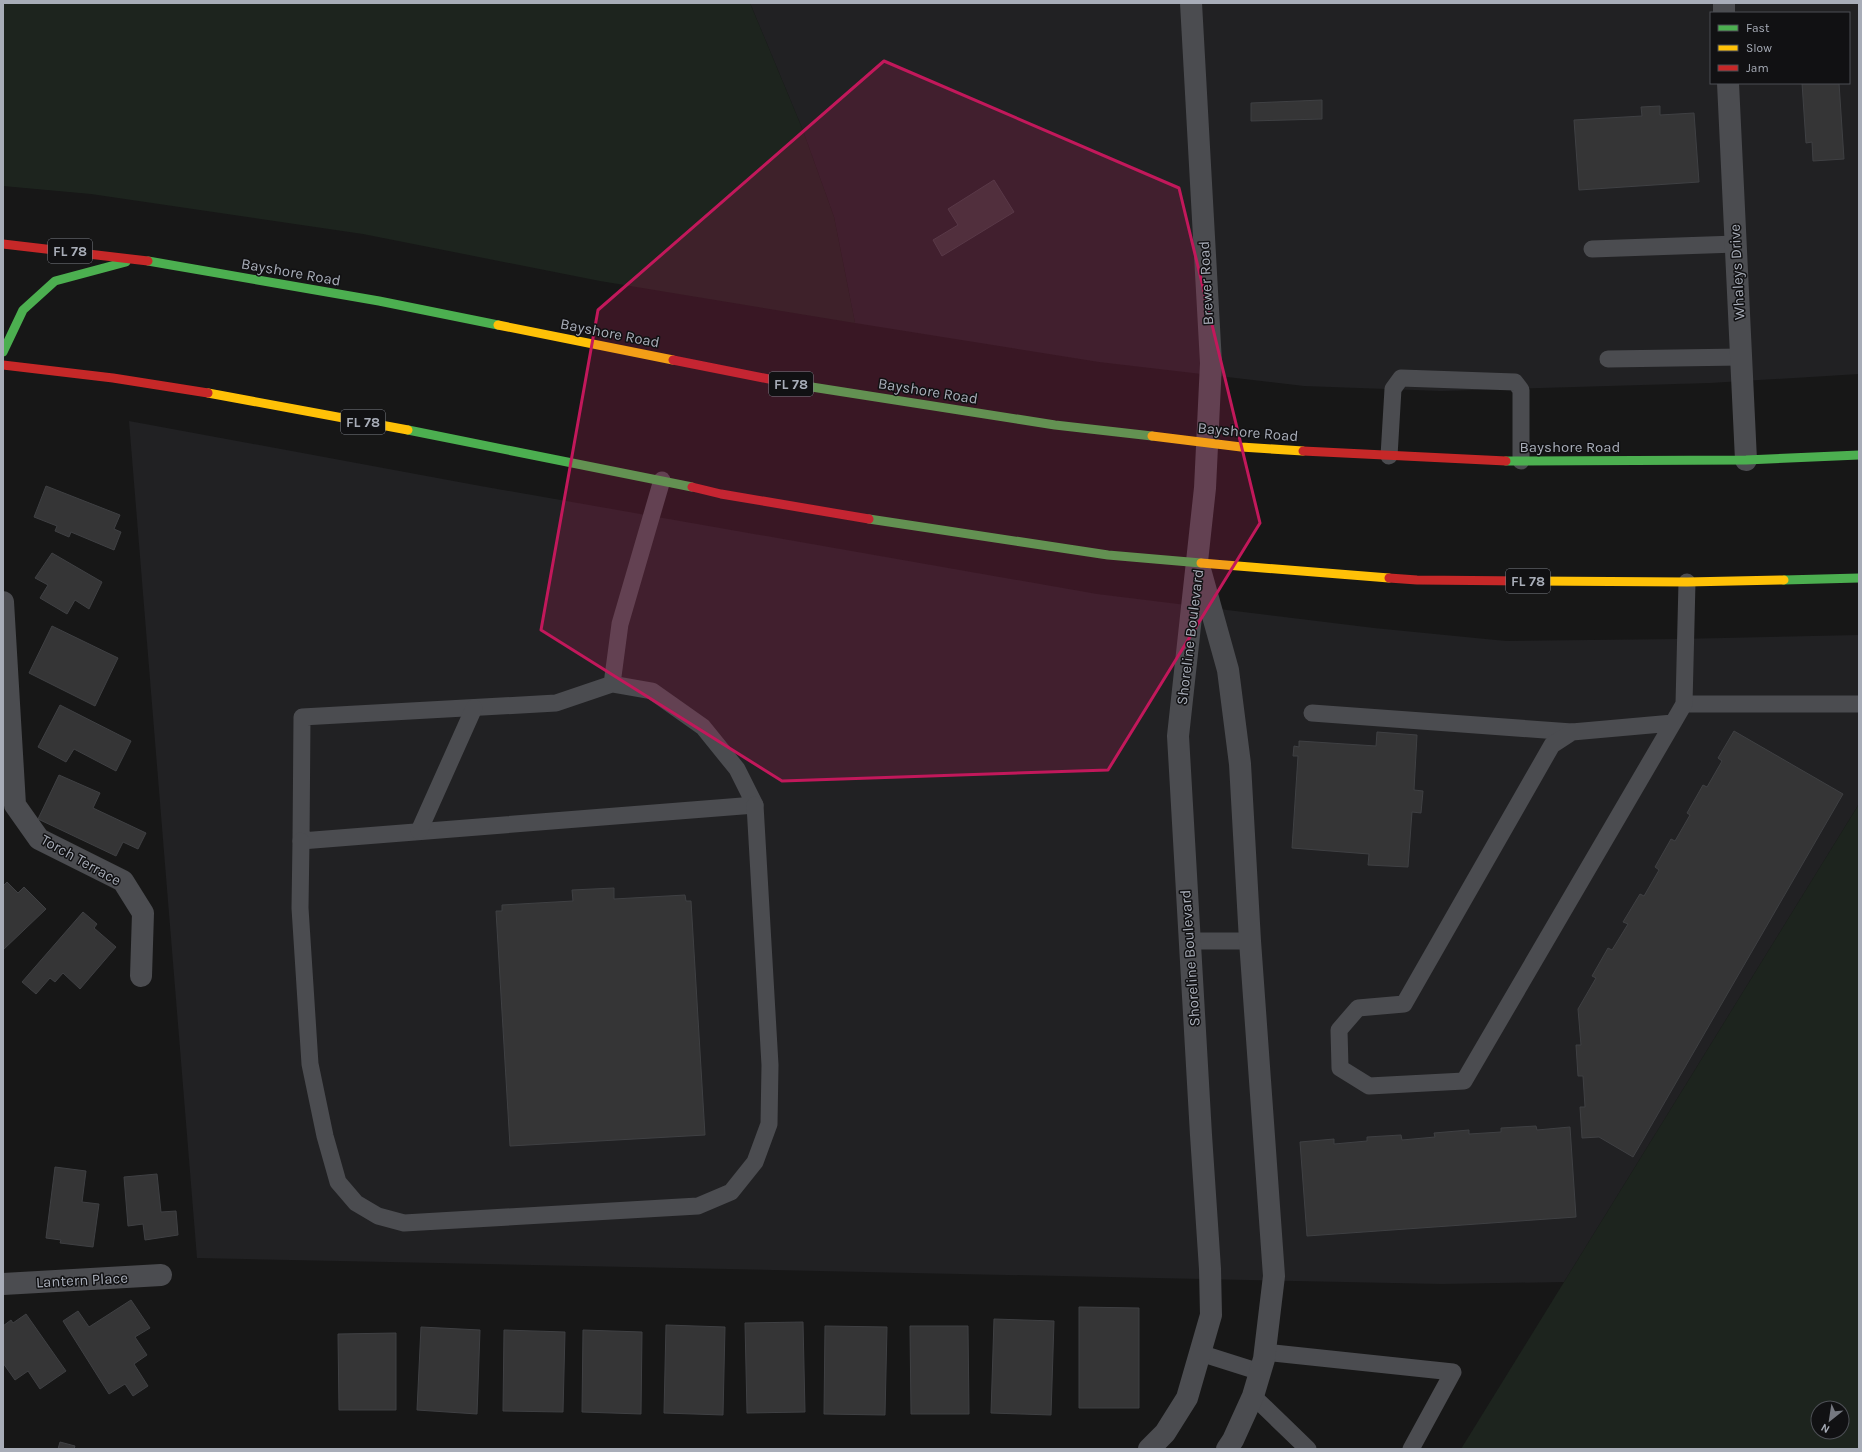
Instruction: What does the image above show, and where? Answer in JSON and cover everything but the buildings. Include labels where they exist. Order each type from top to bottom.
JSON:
[{"type":"main road","name":"Bayshore Road","points":[[3,244],[137,259],[378,302],[787,383],[1056,425],[1241,448],[1485,461],[1746,460],[1859,455]]},
{"type":"main road","points":[[3,352],[23,310],[55,281],[137,259]]},
{"type":"main road","name":"FL 78","points":[[3,365],[113,378],[257,401],[662,480],[721,494],[876,520],[1108,554],[1417,580],[1687,582],[1859,578]]},
{"type":"street","name":"Brewer Road","points":[[1191,3],[1211,363],[1205,488],[1198,562]]},
{"type":"street","name":"Whaleys Drive","points":[[1728,84],[1746,460]]},
{"type":"street","name":"Shoreline Boulevard","points":[[1198,562],[1228,670],[1240,764],[1250,941],[1274,1276],[1262,1362],[1253,1396],[1233,1440],[1227,1449]]},
{"type":"street","name":"Shoreline Boulevard","points":[[1149,1449],[1165,1434],[1187,1398],[1211,1316],[1210,1269],[1200,1135],[1178,736],[1198,562]]},
{"type":"street","name":"Torch Terrace","points":[[3,602],[15,805],[39,839],[123,881],[143,913],[141,976]]},
{"type":"street","name":"Lantern Place","points":[[3,1284],[161,1275]]},
{"type":"lane","points":[[1592,249],[1736,244]]},
{"type":"lane","points":[[1608,359],[1741,357]]},
{"type":"lane","points":[[1389,456],[1393,388],[1401,378],[1515,382],[1521,390],[1521,461]]},
{"type":"lane","points":[[612,684],[620,624],[662,480]]},
{"type":"lane","points":[[1572,732],[1552,745],[1404,1004],[1358,1008],[1339,1030],[1340,1068],[1368,1086],[1464,1081],[1684,704],[1687,582]]},
{"type":"lane","points":[[612,684],[652,691],[703,727],[737,769],[755,805],[770,1065],[769,1124],[755,1162],[731,1192],[698,1206],[404,1223],[378,1216],[356,1204],[338,1182],[325,1136],[310,1064],[300,908],[302,717],[556,703],[612,684]]},
{"type":"lane","points":[[1684,704],[1859,704]]},
{"type":"lane","points":[[419,830],[474,708]]},
{"type":"lane","points":[[1312,713],[1572,732],[1673,723]]},
{"type":"lane","points":[[301,841],[419,830],[755,805]]},
{"type":"lane","points":[[1190,941],[1250,941]]},
{"type":"lane","points":[[1200,1353],[1262,1362],[1453,1372],[1411,1449]]},
{"type":"lane","points":[[1253,1396],[1308,1449]]},
{"type":"highlighted area","points":[[884,61],[1179,188],[1260,523],[1108,770],[782,781],[541,630],[598,310]]},
{"type":"shaded area","points":[[3,3],[750,3],[802,128],[834,217],[855,323],[600,281],[363,234],[91,194],[3,186]]},
{"type":"shaded area","points":[[750,3],[1859,3],[1859,374],[1710,383],[1441,391],[1304,386],[1099,362],[855,323],[834,217],[802,128]]},
{"type":"shaded area","points":[[129,421],[475,485],[1097,594],[1374,628],[1506,641],[1859,635],[1859,804],[1564,1282],[1442,1284],[197,1258]]},
{"type":"shaded area","points":[[1859,804],[1859,1449],[1461,1449]]},
{"type":"traffic: fast","points":[[148,261],[379,301],[498,325]]},
{"type":"traffic: fast","points":[[3,352],[23,310],[55,281],[126,262]]},
{"type":"traffic: fast","points":[[799,385],[1055,425],[1152,436]]},
{"type":"traffic: fast","points":[[408,430],[692,487]]},
{"type":"traffic: fast","points":[[1506,461],[1746,460],[1859,455]]},
{"type":"traffic: fast","points":[[869,519],[1108,555],[1201,563]]},
{"type":"traffic: fast","points":[[1784,580],[1859,578]]},
{"type":"traffic: slow","points":[[498,325],[673,360]]},
{"type":"traffic: slow","points":[[208,393],[408,430]]},
{"type":"traffic: slow","points":[[1152,436],[1241,447],[1303,451]]},
{"type":"traffic: slow","points":[[1201,563],[1389,578]]},
{"type":"traffic: slow","points":[[1533,581],[1687,582],[1784,580]]},
{"type":"traffic: jam","points":[[3,244],[148,261]]},
{"type":"traffic: jam","points":[[673,360],[799,385]]},
{"type":"traffic: jam","points":[[3,365],[113,378],[208,393]]},
{"type":"traffic: jam","points":[[1303,451],[1506,461]]},
{"type":"traffic: jam","points":[[692,487],[721,494],[869,519]]},
{"type":"traffic: jam","points":[[1389,578],[1417,580],[1533,581]]}]
